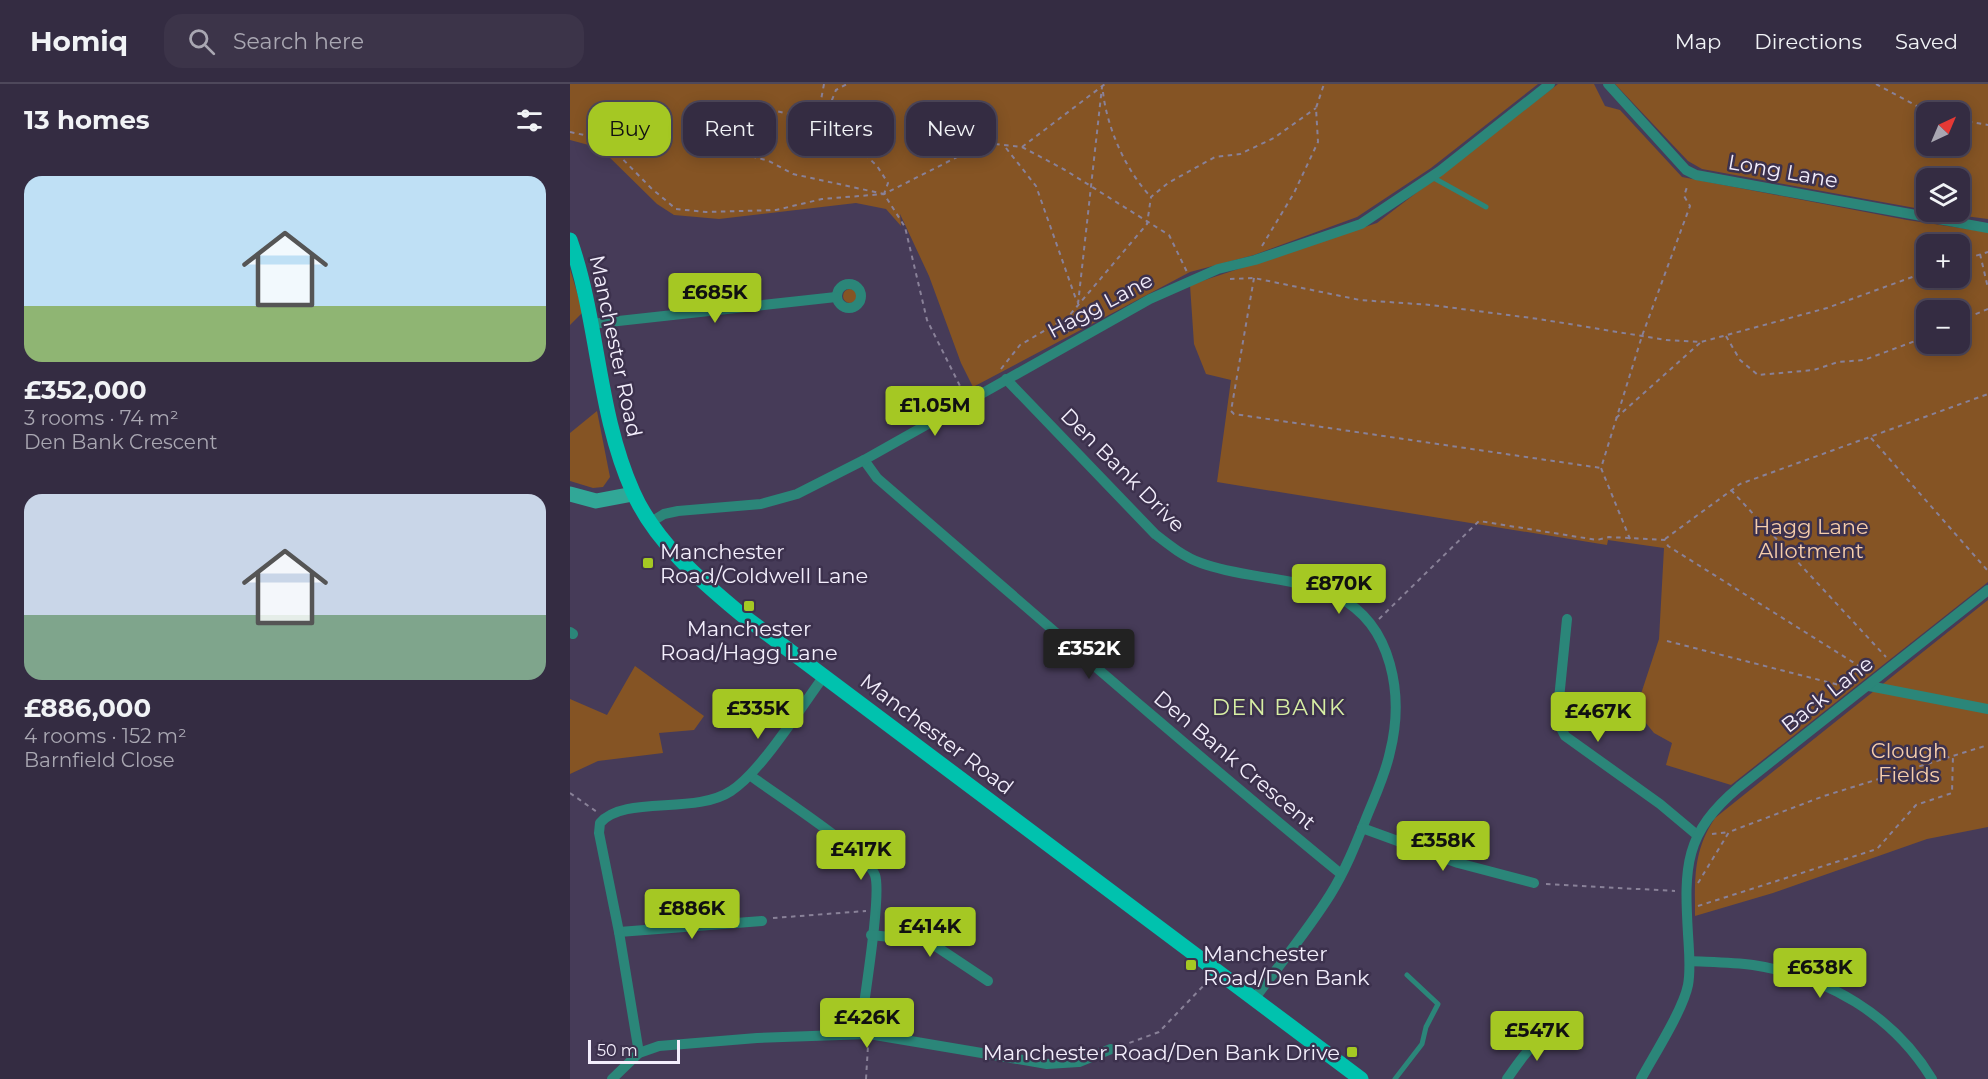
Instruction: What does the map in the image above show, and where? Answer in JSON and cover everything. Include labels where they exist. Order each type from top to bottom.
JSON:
[{"type":"main road","name":"Manchester Road","points":[[570,240],[581,272],[606,407],[633,494],[651,522],[705,584],[1361,1079]]},
{"type":"street","name":"Hagg Lane","points":[[651,522],[664,514],[678,511],[761,504],[797,494],[864,460],[1149,299],[1196,278],[1361,224],[1432,177],[1550,84]]},
{"type":"street","points":[[1608,84],[1691,173]]},
{"type":"street","name":"Long Lane","points":[[1691,173],[1988,228]]},
{"type":"street","points":[[591,324],[836,297]]},
{"type":"street","name":"Den Bank Drive","points":[[1008,378],[1155,534],[1176,550],[1199,563],[1222,570],[1323,590],[1357,610],[1373,625],[1384,644],[1391,667],[1394,722],[1391,751],[1362,828],[1330,895],[1255,998]]},
{"type":"street","name":"Den Bank Crescent","points":[[864,460],[877,478],[1227,780],[1341,874]]},
{"type":"street","points":[[570,494],[596,501],[633,494]]},
{"type":"street","name":"Back Lane","points":[[1641,1079],[1688,986],[1690,961],[1686,891],[1689,859],[1697,835],[1710,814],[1988,590]]},
{"type":"street","points":[[1568,619],[1558,709],[1559,724],[1565,736],[1660,804],[1697,835]]},
{"type":"street","points":[[639,1053],[619,932],[599,833],[600,823],[616,810],[690,804],[711,800],[730,792],[751,776],[824,676]]},
{"type":"street","points":[[1866,688],[1988,709]]},
{"type":"street","points":[[751,776],[867,862],[877,883],[871,935],[865,1034]]},
{"type":"street","points":[[1362,828],[1458,863],[1534,883]]},
{"type":"street","points":[[619,932],[762,921]]},
{"type":"street","points":[[871,935],[928,941],[988,981]]},
{"type":"street","points":[[1690,961],[1751,964],[1782,970],[1818,982],[1861,1005],[1889,1025],[1914,1052],[1932,1079]]},
{"type":"street","points":[[1507,1079],[1533,1044],[1547,1035],[1559,1032]]},
{"type":"street","points":[[612,1079],[639,1053],[659,1046],[757,1038],[865,1034],[1047,1064],[1079,1062],[1111,1049]]},
{"type":"lane","points":[[1432,177],[1486,207]]},
{"type":"lane","points":[[1395,1079],[1422,1044],[1426,1027],[1438,1004],[1407,975]]},
{"type":"path","points":[[823,102],[821,100],[824,84]]},
{"type":"path","points":[[831,102],[836,90],[847,84]]},
{"type":"path","points":[[1255,260],[1307,170],[1318,142],[1316,108],[1324,84]]},
{"type":"path","points":[[1876,84],[1916,106]]},
{"type":"path","points":[[1104,85],[1105,114],[1137,182],[1151,197]]},
{"type":"path","points":[[1022,147],[1104,85]]},
{"type":"path","points":[[1078,305],[1090,186],[1104,85]]},
{"type":"path","points":[[1008,378],[1008,371],[1003,374],[1001,369],[1020,345],[1068,317],[1147,224],[1151,197],[1168,183],[1215,157],[1240,154],[1274,138],[1316,108]]},
{"type":"path","points":[[788,114],[776,111],[742,127],[711,127],[702,131],[711,145],[769,160],[793,174],[884,194],[905,227],[927,320],[968,402]]},
{"type":"path","points":[[1970,122],[1988,125]]},
{"type":"path","points":[[570,132],[603,139],[651,188],[676,209],[706,212],[776,210],[822,200],[884,194],[985,143],[1022,147],[1090,186],[1147,224],[1169,235],[1196,278],[1209,280],[1254,278],[1359,300],[1463,309],[1642,336],[1701,342],[1827,308],[1916,276]]},
{"type":"path","points":[[1006,148],[1036,186],[1078,305]]},
{"type":"path","points":[[866,156],[877,166],[888,183],[884,194]]},
{"type":"path","points":[[1630,539],[1601,468],[1614,420],[1642,336],[1690,207],[1684,196],[1691,173]]},
{"type":"path","points":[[1970,257],[1988,252]]},
{"type":"path","points":[[1980,254],[1988,288]]},
{"type":"path","points":[[1254,278],[1231,411],[1234,414],[1601,468]]},
{"type":"path","points":[[1970,316],[1988,309]]},
{"type":"path","points":[[1068,317],[1068,332],[1072,341]]},
{"type":"path","points":[[1726,336],[1740,360],[1758,375],[1814,370],[1838,362],[1864,360],[1916,341]]},
{"type":"path","points":[[1614,420],[1701,342]]},
{"type":"path","points":[[1373,625],[1479,520],[1597,540],[1609,537],[1665,540],[1740,484],[1988,394]]},
{"type":"path","points":[[1870,437],[1988,571]]},
{"type":"path","points":[[1731,490],[1894,665]]},
{"type":"path","points":[[1665,540],[1668,546],[1879,678]]},
{"type":"path","points":[[1667,641],[1866,688]]},
{"type":"path","points":[[1698,883],[1729,832],[1824,796],[1988,745]]},
{"type":"path","points":[[1687,910],[1877,849],[1916,805],[1952,793],[1953,755]]},
{"type":"path","points":[[570,793],[605,817]]},
{"type":"path","points":[[1534,883],[1686,891]]},
{"type":"path","points":[[762,921],[775,917],[875,910]]},
{"type":"path","points":[[1111,1049],[1159,1032],[1218,970]]},
{"type":"path","points":[[865,1034],[866,1079]]},
{"type":"green space","points":[[570,84],[1538,84],[1431,168],[1357,217],[1254,255],[1190,272],[973,387],[961,363],[929,276],[900,214],[901,226],[886,209],[856,203],[719,219],[674,215],[657,204],[608,156],[671,156],[671,102],[588,102],[588,145],[570,140]]},
{"type":"green space","name":"Hagg Lane Allotment","points":[[1558,84],[1594,84],[1605,106],[1620,110],[1682,177],[1916,222],[1988,232],[1988,582],[1731,785],[1666,765],[1672,743],[1654,733],[1645,722],[1639,700],[1659,639],[1664,548],[1608,540],[1607,545],[1217,482],[1231,380],[1206,374],[1194,344],[1190,285],[1377,223]]},
{"type":"green space","points":[[1615,84],[1988,84],[1988,219],[1970,217],[1970,168],[1916,168],[1916,208],[1702,169],[1688,161]]},
{"type":"green space","points":[[570,269],[583,312],[570,325]]},
{"type":"green space","points":[[847,289],[853,289],[857,296],[853,303],[847,303],[843,299],[843,293]]},
{"type":"green space","points":[[597,411],[610,477],[603,487],[593,488],[570,481],[570,433]]},
{"type":"green space","name":"Clough Fields","points":[[1988,600],[1988,827],[1927,839],[1773,893],[1695,916],[1699,853],[1715,818]]},
{"type":"green space","points":[[635,666],[704,716],[694,730],[659,733],[663,753],[598,761],[570,774],[570,699],[607,715]]},
{"type":"place","name":"Manchester Road/Coldwell Lane","points":[[648,563]]},
{"type":"place","name":"Manchester Road/Hagg Lane","points":[[749,606]]},
{"type":"place","name":"Manchester Road/Den Bank","points":[[1191,965]]},
{"type":"place","name":"Manchester Road/Den Bank Drive","points":[[1352,1052]]},
{"type":"district","name":"DEN BANK","points":[[1279,707]]}]
